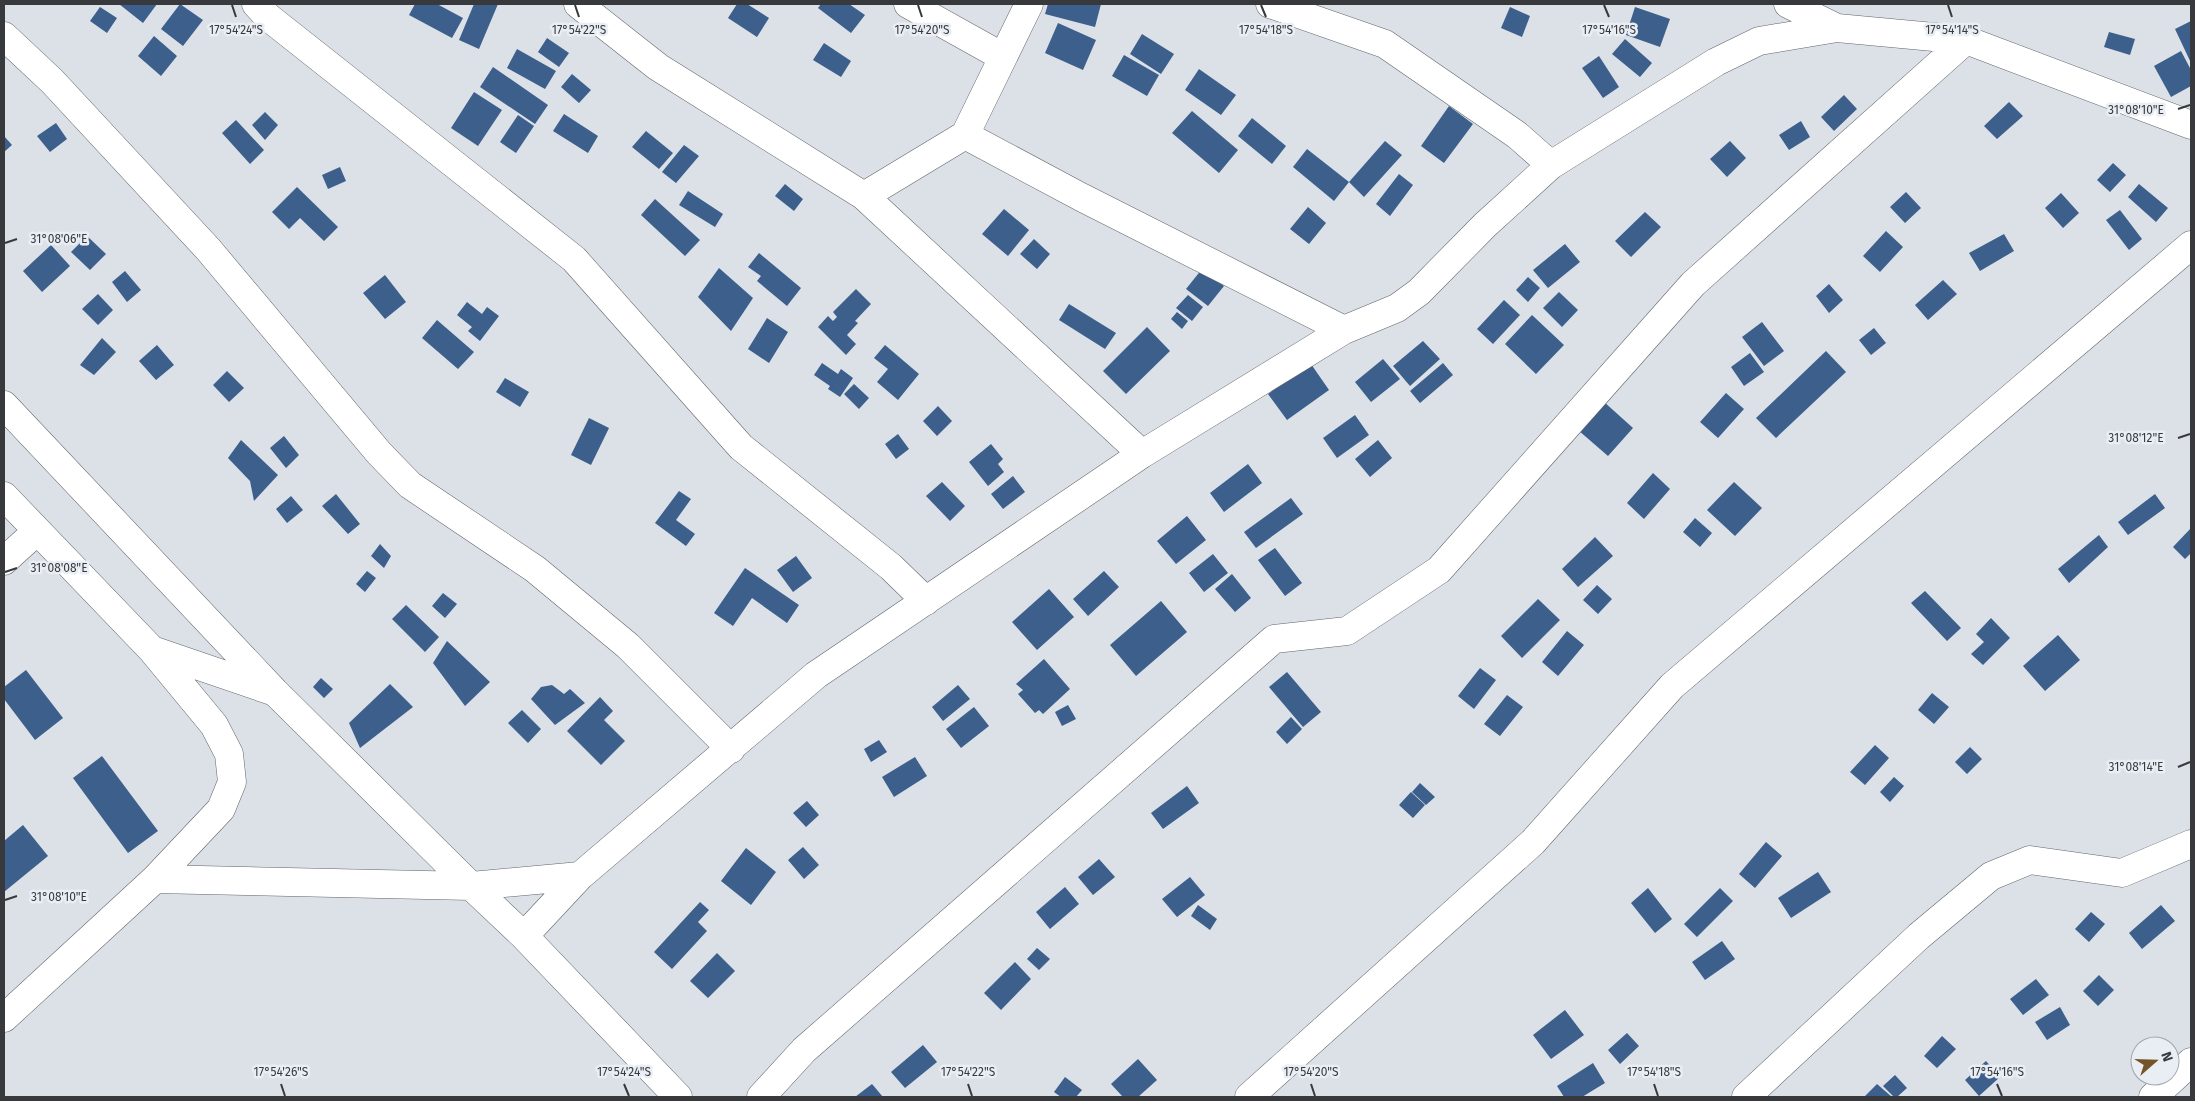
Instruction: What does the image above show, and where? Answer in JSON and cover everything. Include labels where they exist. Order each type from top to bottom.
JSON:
[{"type":"street","points":[[578,4],[658,66],[864,196],[1142,454]]},
{"type":"street","points":[[908,4],[1003,58]]},
{"type":"street","points":[[864,196],[965,135],[1029,4]]},
{"type":"street","points":[[1270,4],[1385,44],[1517,135],[1551,165]]},
{"type":"street","points":[[1788,4],[1837,28]]},
{"type":"street","points":[[267,8],[574,259],[741,447],[891,567],[926,600]]},
{"type":"street","points":[[524,936],[580,876],[816,675],[1142,454],[1344,330],[1397,308],[1420,292],[1485,225],[1551,165],[1716,62],[1759,41],[1837,28],[1966,40],[2191,124]]},
{"type":"street","points":[[4,36],[52,81],[208,248],[379,453],[410,485],[535,569],[628,646],[731,749]]},
{"type":"street","points":[[761,1097],[804,1050],[1274,638],[1348,631],[1439,570],[1693,284],[1966,40]]},
{"type":"street","points":[[965,135],[1082,197],[1344,330]]},
{"type":"street","points":[[1249,1097],[1533,842],[1672,686],[2191,245]]},
{"type":"street","points":[[4,405],[275,692],[524,936],[678,1097]]},
{"type":"street","points":[[4,496],[152,650],[214,725],[229,754],[232,782],[221,809],[155,879],[4,1018]]},
{"type":"street","points":[[4,561],[37,531]]},
{"type":"street","points":[[152,650],[275,692]]},
{"type":"street","points":[[1746,1097],[1919,936],[1991,876],[2030,860],[2122,873],[2191,844]]},
{"type":"street","points":[[155,879],[471,886],[580,876]]},
{"type":"street","points":[[2153,1097],[2191,1062]]},
{"type":"building","points":[[119,4],[157,4],[143,23]]},
{"type":"building","points":[[180,4],[203,20],[183,46],[161,29]]},
{"type":"building","points":[[415,4],[437,4],[463,18],[452,38],[409,15]]},
{"type":"building","points":[[474,4],[498,4],[479,49],[459,40]]},
{"type":"building","points":[[737,4],[747,4],[769,18],[757,37],[728,18]]},
{"type":"building","points":[[821,4],[849,4],[865,15],[851,33],[818,8]]},
{"type":"building","points":[[1048,4],[1101,4],[1095,27],[1045,14]]},
{"type":"building","points":[[100,7],[117,18],[107,33],[90,21]]},
{"type":"building","points":[[1510,7],[1530,16],[1522,37],[1501,28]]},
{"type":"building","points":[[1635,7],[1670,19],[1660,47],[1626,35]]},
{"type":"building","points":[[2191,21],[2191,63],[2175,29]]},
{"type":"building","points":[[1058,23],[1096,40],[1083,70],[1045,53]]},
{"type":"building","points":[[2109,32],[2135,39],[2130,55],[2104,47]]},
{"type":"building","points":[[1142,34],[1174,54],[1161,74],[1130,54]]},
{"type":"building","points":[[154,36],[177,56],[161,76],[138,56]]},
{"type":"building","points":[[547,38],[569,53],[559,67],[538,52]]},
{"type":"building","points":[[1625,39],[1652,63],[1640,77],[1612,54]]},
{"type":"building","points":[[824,43],[851,61],[841,77],[813,60]]},
{"type":"building","points":[[517,49],[556,71],[545,89],[507,68]]},
{"type":"building","points":[[2181,51],[2191,70],[2191,86],[2171,97],[2154,66]]},
{"type":"building","points":[[1124,55],[1159,75],[1147,96],[1112,76]]},
{"type":"building","points":[[1599,56],[1619,87],[1603,98],[1582,68]]},
{"type":"building","points":[[493,67],[548,105],[535,124],[480,87]]},
{"type":"building","points":[[1199,69],[1236,95],[1221,115],[1185,90]]},
{"type":"building","points":[[572,74],[591,90],[579,103],[561,87]]},
{"type":"building","points":[[474,92],[502,110],[478,146],[451,128]]},
{"type":"building","points":[[1844,95],[1857,109],[1834,131],[1821,117]]},
{"type":"building","points":[[2009,102],[2023,116],[1997,139],[1984,126]]},
{"type":"building","points":[[1449,106],[1473,124],[1444,163],[1421,146]]},
{"type":"building","points":[[1192,111],[1238,150],[1219,173],[1172,133]]},
{"type":"building","points":[[265,112],[278,125],[265,140],[252,125]]},
{"type":"building","points":[[564,114],[598,136],[588,153],[553,131]]},
{"type":"building","points":[[518,115],[534,126],[516,153],[500,142]]},
{"type":"building","points":[[1252,118],[1286,146],[1272,164],[1238,136]]},
{"type":"building","points":[[236,120],[264,150],[250,164],[222,133]]},
{"type":"building","points":[[1801,121],[1810,137],[1789,150],[1779,135]]},
{"type":"building","points":[[56,123],[67,139],[50,152],[37,136]]},
{"type":"building","points":[[646,131],[673,153],[659,169],[632,147]]},
{"type":"building","points":[[4,136],[12,145],[4,152]]},
{"type":"building","points":[[1385,141],[1402,155],[1364,197],[1349,182]]},
{"type":"building","points":[[1730,141],[1746,158],[1727,177],[1710,159]]},
{"type":"building","points":[[684,145],[699,156],[676,183],[662,172]]},
{"type":"building","points":[[1307,149],[1349,182],[1334,201],[1293,167]]},
{"type":"building","points":[[2113,163],[2126,175],[2110,192],[2097,180]]},
{"type":"building","points":[[340,167],[346,181],[328,189],[322,175]]},
{"type":"building","points":[[1399,174],[1413,185],[1390,216],[1376,204]]},
{"type":"building","points":[[785,184],[803,199],[794,211],[775,196]]},
{"type":"building","points":[[2139,184],[2168,208],[2156,222],[2128,197]]},
{"type":"building","points":[[297,187],[338,227],[324,241],[300,218],[289,229],[272,212]]},
{"type":"building","points":[[688,191],[723,214],[715,227],[679,205]]},
{"type":"building","points":[[1906,192],[1921,208],[1905,223],[1890,207]]},
{"type":"building","points":[[2061,193],[2079,213],[2063,228],[2045,208]]},
{"type":"building","points":[[655,199],[700,240],[685,256],[641,215]]},
{"type":"building","points":[[1308,207],[1326,223],[1309,244],[1290,229]]},
{"type":"building","points":[[1004,209],[1029,230],[1008,256],[982,234]]},
{"type":"building","points":[[2120,210],[2142,239],[2129,250],[2106,220]]},
{"type":"building","points":[[1645,212],[1661,227],[1631,257],[1615,241]]},
{"type":"building","points":[[1886,231],[1903,247],[1880,272],[1863,256]]},
{"type":"building","points":[[2004,234],[2014,251],[1980,271],[1969,253]]},
{"type":"building","points":[[87,236],[106,254],[90,270],[71,252]]},
{"type":"building","points":[[1034,239],[1050,254],[1037,269],[1020,254]]},
{"type":"building","points":[[1565,244],[1580,262],[1548,288],[1533,270]]},
{"type":"building","points":[[51,245],[70,266],[42,292],[23,271]]},
{"type":"building","points":[[759,253],[801,288],[787,306],[757,281],[761,276],[748,267]]},
{"type":"building","points":[[719,268],[753,298],[731,331],[698,297]]},
{"type":"building","points":[[1202,269],[1224,286],[1208,306],[1186,289]]},
{"type":"building","points":[[125,271],[141,290],[127,302],[112,282]]},
{"type":"building","points":[[385,275],[406,302],[385,319],[363,293]]},
{"type":"building","points":[[1528,277],[1540,288],[1528,302],[1516,290]]},
{"type":"building","points":[[1943,280],[1957,294],[1928,320],[1915,305]]},
{"type":"building","points":[[1829,284],[1843,300],[1829,313],[1816,296]]},
{"type":"building","points":[[856,289],[871,304],[855,321],[858,323],[847,335],[856,344],[846,355],[818,327],[828,316],[833,321],[837,317],[833,312]]},
{"type":"building","points":[[1559,292],[1578,310],[1562,327],[1543,308]]},
{"type":"building","points":[[98,294],[113,310],[98,325],[82,309]]},
{"type":"building","points":[[1188,295],[1203,307],[1192,321],[1176,308]]},
{"type":"building","points":[[1504,300],[1520,315],[1493,344],[1477,329]]},
{"type":"building","points":[[467,302],[482,314],[487,307],[499,316],[480,341],[468,331],[472,327],[457,315]]},
{"type":"building","points":[[1069,304],[1116,333],[1105,349],[1059,320]]},
{"type":"building","points":[[1177,312],[1188,321],[1182,329],[1171,319]]},
{"type":"building","points":[[1532,315],[1564,345],[1536,374],[1505,344]]},
{"type":"building","points":[[767,318],[788,332],[769,363],[748,349]]},
{"type":"building","points":[[437,320],[474,352],[458,369],[422,338]]},
{"type":"building","points":[[1762,322],[1784,351],[1764,366],[1742,337]]},
{"type":"building","points":[[1147,327],[1170,351],[1126,394],[1103,371]]},
{"type":"building","points":[[1874,328],[1886,343],[1871,355],[1859,340]]},
{"type":"building","points":[[102,338],[116,352],[94,375],[80,365]]},
{"type":"building","points":[[1423,341],[1440,359],[1410,386],[1393,366]]},
{"type":"building","points":[[157,345],[174,365],[156,380],[139,361]]},
{"type":"building","points":[[885,345],[919,374],[898,400],[877,382],[888,369],[874,358]]},
{"type":"building","points":[[1826,351],[1846,372],[1776,438],[1756,418]]},
{"type":"building","points":[[1750,353],[1764,372],[1744,386],[1731,367]]},
{"type":"building","points":[[1383,359],[1400,379],[1371,402],[1355,382]]},
{"type":"building","points":[[822,363],[838,374],[841,369],[853,378],[840,397],[828,389],[830,386],[814,375]]},
{"type":"building","points":[[1443,363],[1453,375],[1420,403],[1410,391]]},
{"type":"building","points":[[1311,364],[1329,390],[1287,420],[1268,394]]},
{"type":"building","points":[[227,371],[244,388],[229,402],[213,385]]},
{"type":"building","points":[[505,378],[529,392],[520,407],[496,392]]},
{"type":"building","points":[[854,384],[869,398],[859,409],[844,394]]},
{"type":"building","points":[[1726,393],[1744,409],[1718,438],[1700,422]]},
{"type":"building","points":[[1603,401],[1633,428],[1608,456],[1578,430]]},
{"type":"building","points":[[938,406],[952,421],[937,436],[923,421]]},
{"type":"building","points":[[1355,415],[1369,435],[1337,458],[1323,438]]},
{"type":"building","points":[[589,418],[609,428],[591,465],[571,455]]},
{"type":"building","points":[[898,434],[909,449],[896,459],[885,444]]},
{"type":"building","points":[[284,436],[299,455],[286,468],[270,448]]},
{"type":"building","points":[[241,440],[278,475],[254,501],[250,481],[228,458]]},
{"type":"building","points":[[1378,440],[1392,458],[1370,477],[1355,459]]},
{"type":"building","points":[[991,444],[1003,459],[998,464],[1004,472],[988,486],[969,462]]},
{"type":"building","points":[[1248,464],[1262,483],[1224,512],[1210,493]]},
{"type":"building","points":[[1653,473],[1670,489],[1644,519],[1627,503]]},
{"type":"building","points":[[1013,476],[1025,492],[1003,509],[991,494]]},
{"type":"building","points":[[942,482],[965,506],[950,521],[926,496]]},
{"type":"building","points":[[1734,482],[1762,508],[1735,536],[1707,510]]},
{"type":"building","points":[[679,491],[691,499],[676,520],[695,534],[686,546],[655,523]]},
{"type":"building","points":[[336,494],[360,524],[348,534],[322,506]]},
{"type":"building","points":[[2155,494],[2165,508],[2128,535],[2118,522]]},
{"type":"building","points":[[291,496],[303,510],[287,523],[276,509]]},
{"type":"building","points":[[1291,498],[1303,514],[1256,548],[1244,532]]},
{"type":"building","points":[[1187,516],[1206,540],[1176,564],[1157,541]]},
{"type":"building","points":[[1695,518],[1712,533],[1700,547],[1683,532]]},
{"type":"building","points":[[2191,528],[2191,553],[2185,559],[2173,547]]},
{"type":"building","points":[[2099,535],[2108,547],[2069,583],[2058,569]]},
{"type":"building","points":[[1595,537],[1613,556],[1578,587],[1562,569]]},
{"type":"building","points":[[380,544],[391,556],[384,568],[371,556]]},
{"type":"building","points":[[1275,548],[1302,583],[1285,596],[1258,560]]},
{"type":"building","points":[[1213,554],[1228,573],[1204,592],[1189,573]]},
{"type":"building","points":[[796,556],[812,578],[793,592],[777,570]]},
{"type":"building","points":[[745,568],[799,605],[787,623],[752,598],[733,626],[714,613]]},
{"type":"building","points":[[367,571],[376,578],[365,592],[356,584]]},
{"type":"building","points":[[1104,571],[1119,587],[1088,616],[1073,599]]},
{"type":"building","points":[[1232,574],[1251,598],[1235,612],[1215,589]]},
{"type":"building","points":[[1597,585],[1612,599],[1598,614],[1583,600]]},
{"type":"building","points":[[1049,589],[1074,617],[1037,650],[1012,622]]},
{"type":"building","points":[[1925,591],[1961,628],[1947,641],[1911,603]]},
{"type":"building","points":[[443,593],[457,604],[445,618],[432,606]]},
{"type":"building","points":[[1538,599],[1560,620],[1522,658],[1501,636]]},
{"type":"building","points":[[1161,601],[1187,632],[1136,676],[1110,645]]},
{"type":"building","points":[[406,605],[439,637],[425,652],[392,619]]},
{"type":"building","points":[[1991,618],[2010,638],[1983,665],[1971,654],[1984,642],[1976,634]]},
{"type":"building","points":[[1567,631],[1584,645],[1558,676],[1542,662]]},
{"type":"building","points":[[2058,635],[2080,660],[2045,691],[2023,666]]},
{"type":"building","points":[[447,641],[490,682],[465,706],[433,663]]},
{"type":"building","points":[[1044,659],[1070,689],[1043,714],[1039,710],[1035,713],[1018,694],[1023,690],[1016,684]]},
{"type":"building","points":[[1480,668],[1496,680],[1474,709],[1458,696]]},
{"type":"building","points":[[26,670],[63,718],[35,740],[4,699],[4,687]]},
{"type":"building","points":[[1287,672],[1321,712],[1303,727],[1269,687]]},
{"type":"building","points":[[321,678],[333,689],[324,698],[313,687]]},
{"type":"building","points":[[390,684],[413,707],[360,748],[349,723]]},
{"type":"building","points":[[552,685],[564,694],[570,689],[585,703],[555,725],[531,699],[541,687]]},
{"type":"building","points":[[958,685],[970,699],[943,721],[932,707]]},
{"type":"building","points":[[1932,693],[1949,707],[1934,724],[1918,710]]},
{"type":"building","points":[[1507,695],[1523,707],[1500,736],[1484,724]]},
{"type":"building","points":[[600,697],[613,711],[604,720],[625,741],[601,765],[567,731]]},
{"type":"building","points":[[1068,705],[1076,719],[1062,726],[1055,712]]},
{"type":"building","points":[[974,707],[989,726],[961,748],[946,729]]},
{"type":"building","points":[[522,710],[541,729],[528,743],[508,723]]},
{"type":"building","points":[[1291,717],[1302,729],[1287,744],[1276,732]]},
{"type":"building","points":[[879,740],[887,752],[871,762],[864,749]]},
{"type":"building","points":[[1875,745],[1889,758],[1865,785],[1850,772]]},
{"type":"building","points":[[1970,747],[1982,759],[1967,774],[1955,762]]},
{"type":"building","points":[[102,756],[158,831],[128,853],[73,778]]},
{"type":"building","points":[[915,757],[927,776],[894,797],[882,777]]},
{"type":"building","points":[[1894,777],[1904,786],[1890,802],[1880,792]]},
{"type":"building","points":[[1420,783],[1435,797],[1426,805],[1412,792]]},
{"type":"building","points":[[1187,786],[1199,803],[1163,829],[1151,813]]},
{"type":"building","points":[[1411,792],[1425,805],[1413,818],[1399,805]]},
{"type":"building","points":[[807,801],[819,815],[806,827],[793,813]]},
{"type":"building","points":[[23,825],[48,856],[4,892],[4,841]]},
{"type":"building","points":[[1766,842],[1782,856],[1755,888],[1739,874]]},
{"type":"building","points":[[803,847],[819,865],[804,879],[788,860]]},
{"type":"building","points":[[746,848],[776,872],[751,905],[721,881]]},
{"type":"building","points":[[1099,859],[1115,877],[1093,895],[1078,877]]},
{"type":"building","points":[[1818,872],[1831,892],[1791,918],[1778,898]]},
{"type":"building","points":[[1190,877],[1205,895],[1177,917],[1162,899]]},
{"type":"building","points":[[1065,887],[1079,904],[1050,929],[1036,912]]},
{"type":"building","points":[[1648,888],[1672,919],[1655,933],[1631,903]]},
{"type":"building","points":[[1720,888],[1733,901],[1697,937],[1684,924]]},
{"type":"building","points":[[700,902],[709,910],[698,922],[707,931],[672,969],[654,952]]},
{"type":"building","points":[[1198,905],[1217,919],[1210,930],[1191,916]]},
{"type":"building","points":[[2161,905],[2175,921],[2142,949],[2129,933]]},
{"type":"building","points":[[2091,912],[2105,924],[2089,942],[2075,929]]},
{"type":"building","points":[[1722,941],[1735,959],[1705,980],[1692,962]]},
{"type":"building","points":[[1037,948],[1050,959],[1039,970],[1027,959]]},
{"type":"building","points":[[717,953],[735,971],[708,998],[690,981]]},
{"type":"building","points":[[1015,962],[1031,979],[1001,1010],[984,993]]},
{"type":"building","points":[[2099,975],[2114,990],[2098,1006],[2083,991]]},
{"type":"building","points":[[2036,979],[2049,995],[2023,1015],[2010,999]]},
{"type":"building","points":[[2060,1007],[2070,1025],[2047,1040],[2035,1022]]},
{"type":"building","points":[[1565,1010],[1584,1035],[1551,1059],[1533,1035]]},
{"type":"building","points":[[1627,1033],[1639,1046],[1620,1064],[1608,1050]]},
{"type":"building","points":[[1942,1036],[1956,1049],[1937,1068],[1924,1056]]},
{"type":"building","points":[[923,1045],[937,1062],[905,1088],[891,1072]]},
{"type":"building","points":[[1138,1059],[1157,1080],[1138,1097],[1123,1097],[1111,1084]]},
{"type":"building","points":[[1986,1061],[2000,1077],[1979,1096],[1965,1080]]},
{"type":"building","points":[[1593,1063],[1605,1083],[1582,1097],[1564,1097],[1557,1086]]},
{"type":"building","points":[[1895,1075],[1907,1088],[1897,1097],[1894,1097],[1883,1086]]},
{"type":"building","points":[[1065,1077],[1082,1090],[1076,1097],[1061,1097],[1054,1092]]},
{"type":"building","points":[[872,1084],[883,1097],[855,1097]]},
{"type":"building","points":[[1877,1084],[1892,1097],[1864,1097]]}]
